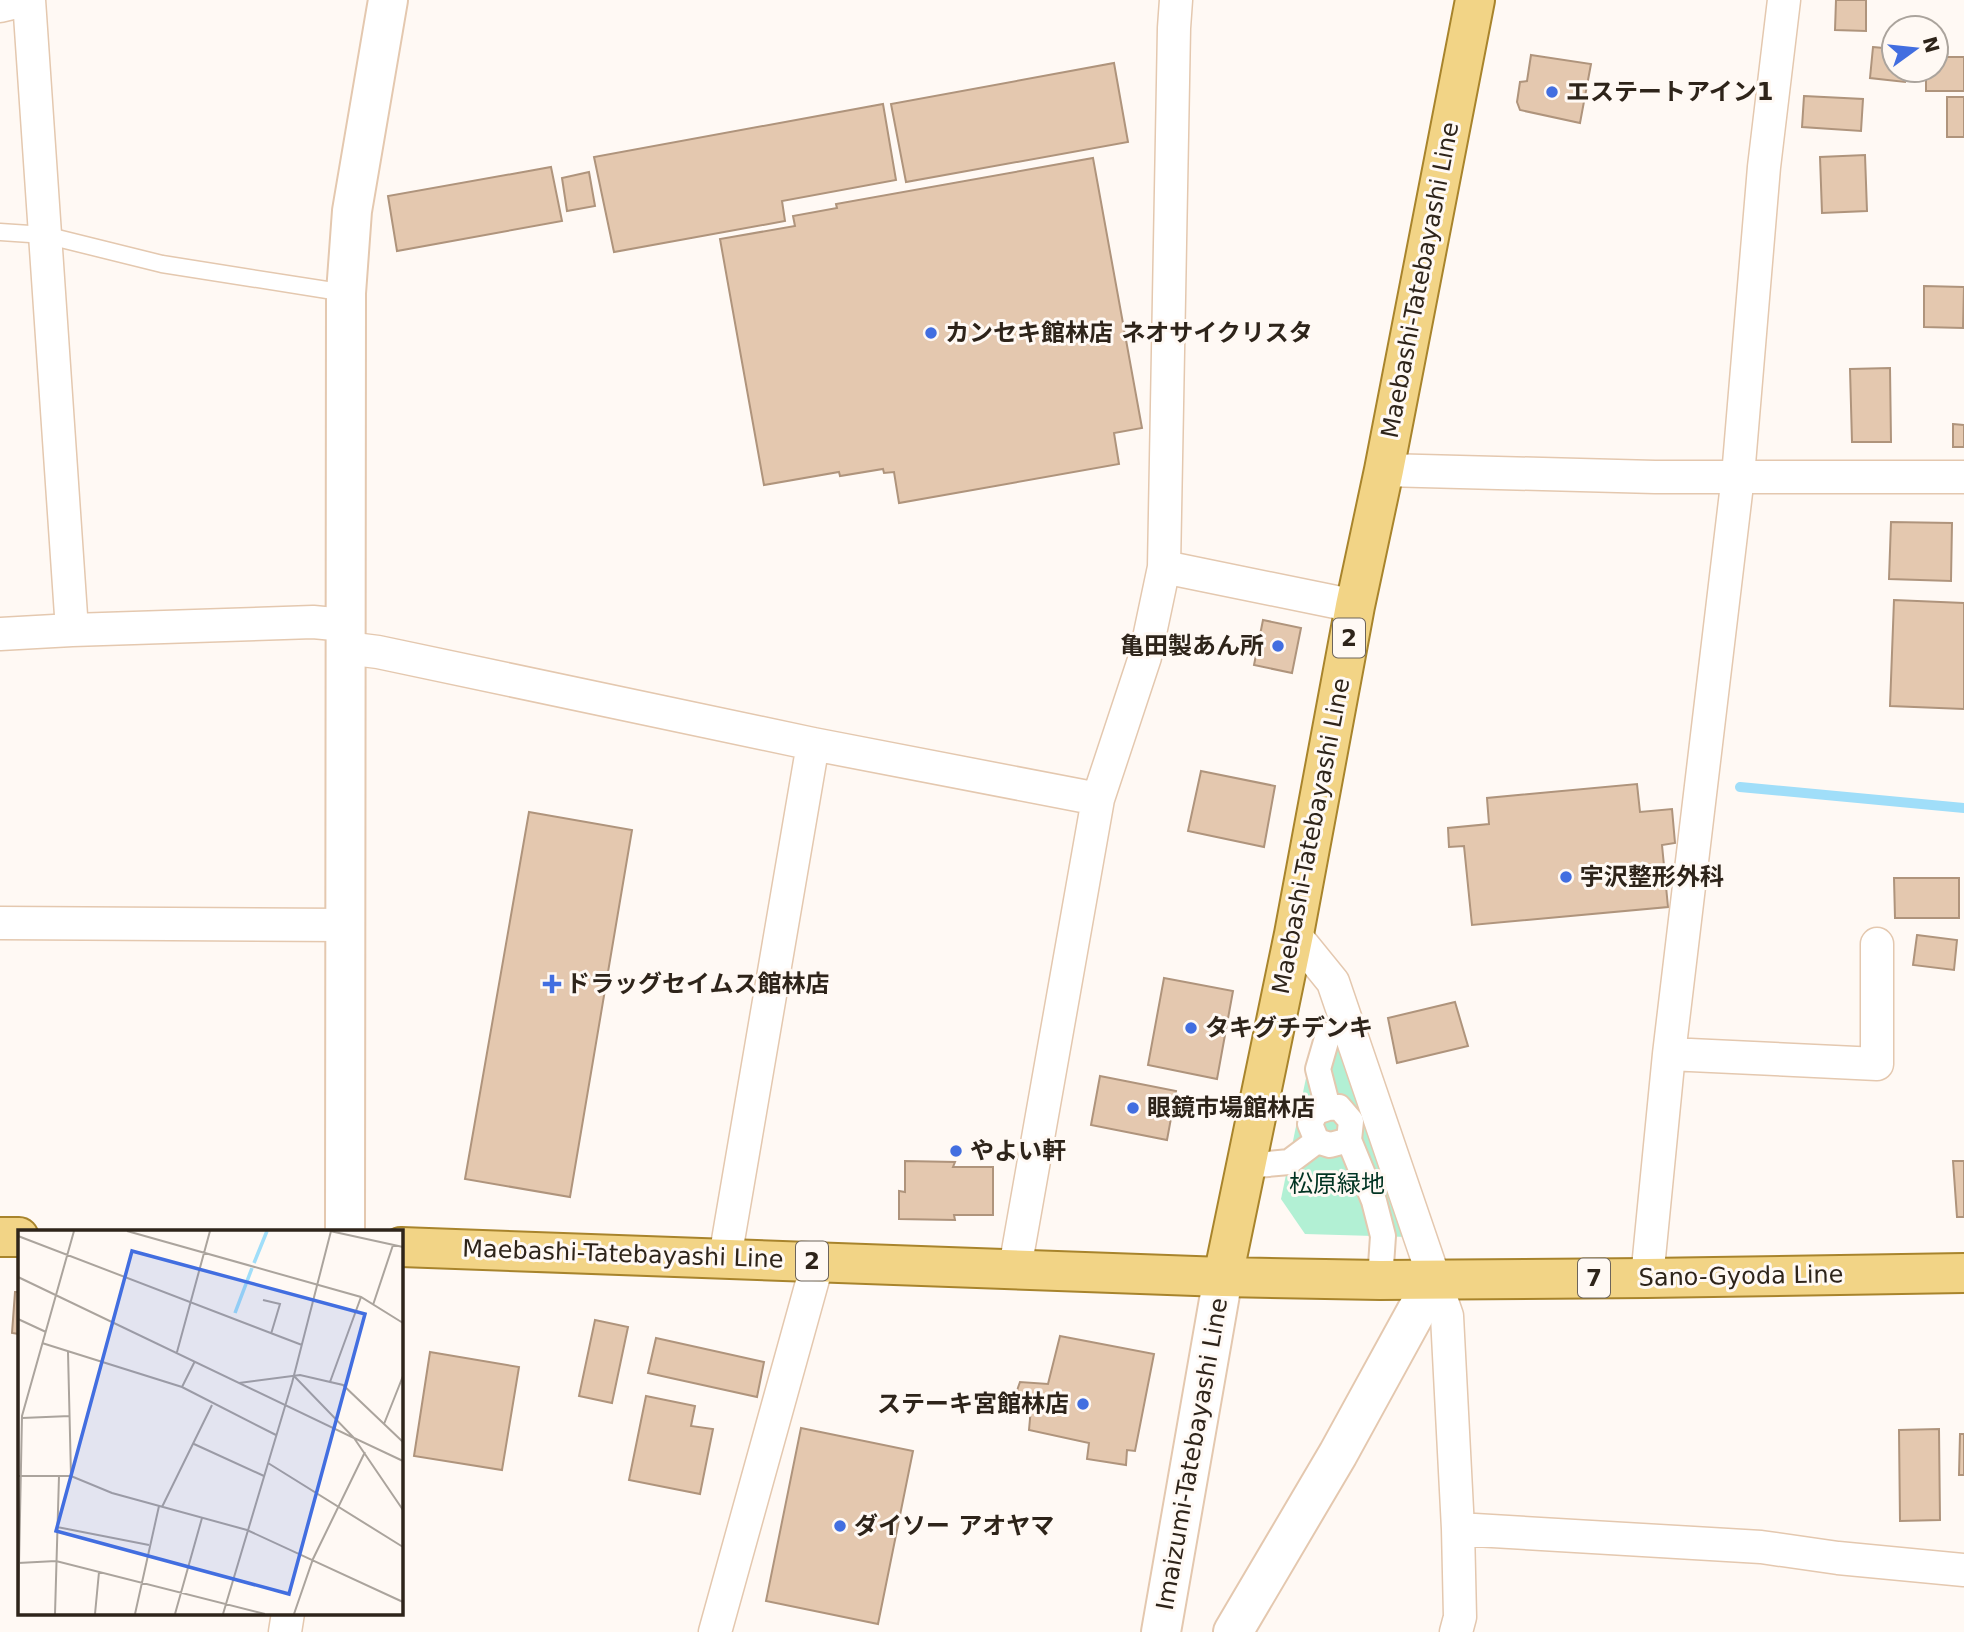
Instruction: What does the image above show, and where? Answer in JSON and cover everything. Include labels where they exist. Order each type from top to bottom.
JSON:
[{"type":"main road","name":"Maebashi-Tatebayashi Line","points":[[402,1247],[1223,1277],[1294,934],[1355,606],[1475,0]]},
{"type":"main road","points":[[0,1237],[18,1237]]},
{"type":"main road","name":"Sano-Gyoda Line","points":[[1223,1277],[1380,1280],[1964,1273]]},
{"type":"street","points":[[0,6],[27,0],[72,630]]},
{"type":"street","points":[[345,1230],[346,293],[352,211],[389,0]]},
{"type":"street","points":[[1015,1268],[1098,799],[1145,657],[1164,567],[1176,0]]},
{"type":"street","points":[[1647,1278],[1669,1054],[1738,476],[1764,167],[1784,0]]},
{"type":"street","points":[[1384,470],[1655,477],[1964,477]]},
{"type":"street","points":[[1164,567],[1355,606]]},
{"type":"street","points":[[0,634],[313,622],[392,655],[813,744],[1098,799]]},
{"type":"street","points":[[725,1258],[813,744]]},
{"type":"street","points":[[0,923],[345,925]]},
{"type":"street","points":[[1294,934],[1333,982],[1447,1316],[1458,1529],[1460,1617],[1456,1632]]},
{"type":"street","points":[[1669,1054],[1877,1064],[1878,944]]},
{"type":"street","points":[[1328,1108],[1318,1069],[1327,1038],[1348,1021]]},
{"type":"street","points":[[1317,1141],[1310,1124],[1316,1112],[1339,1107],[1351,1121],[1349,1140],[1374,1201],[1383,1236],[1380,1280]]},
{"type":"street","points":[[1317,1141],[1330,1145],[1349,1140]]},
{"type":"street","points":[[1246,1166],[1289,1161],[1317,1141]]},
{"type":"street","points":[[715,1632],[818,1261]]},
{"type":"street","name":"Imaizumi-Tatebayashi Line","points":[[1161,1632],[1223,1277]]},
{"type":"street","points":[[1233,1632],[1338,1454],[1434,1279]]},
{"type":"street","points":[[1458,1529],[1761,1547],[1838,1558],[1964,1570]]},
{"type":"street","points":[[285,1632],[288,1614]]},
{"type":"lane","points":[[0,232],[45,235],[162,264],[346,293]]},
{"type":"green space","name":"松原緑地","points":[[1319,1015],[1337,1019],[1408,1237],[1305,1234],[1281,1199]]},
{"type":"building","points":[[1836,0],[1866,0],[1866,31],[1835,30]]},
{"type":"building","points":[[1873,47],[1880,48],[1880,79],[1870,78]]},
{"type":"building","name":"エステートアイン1","points":[[1531,55],[1591,64],[1580,123],[1520,110],[1517,102],[1520,82],[1527,81]]},
{"type":"building","points":[[1950,57],[1964,57],[1964,91],[1926,91],[1926,84],[1950,84]]},
{"type":"building","points":[[1114,63],[1128,142],[906,182],[891,104]]},
{"type":"building","points":[[1804,96],[1863,99],[1861,131],[1802,127]]},
{"type":"building","points":[[1947,97],[1964,97],[1964,137],[1947,137]]},
{"type":"building","points":[[883,104],[896,180],[782,201],[785,221],[614,252],[594,157]]},
{"type":"building","points":[[1865,155],[1867,211],[1822,213],[1820,157]]},
{"type":"building","name":"カンセキ館林店 ネオサイクリスタ","points":[[1093,158],[1142,428],[1114,433],[1119,464],[899,503],[894,472],[884,473],[883,469],[840,476],[839,472],[764,485],[720,239],[795,226],[793,216],[837,208],[836,204]]},
{"type":"building","points":[[551,167],[562,221],[397,251],[388,196]]},
{"type":"building","points":[[589,172],[595,206],[567,211],[562,178]]},
{"type":"building","points":[[1924,286],[1964,287],[1963,328],[1924,327]]},
{"type":"building","points":[[1890,368],[1891,442],[1852,442],[1850,369]]},
{"type":"building","points":[[1953,424],[1964,425],[1964,447],[1953,447]]},
{"type":"building","points":[[1891,522],[1952,523],[1951,581],[1889,579]]},
{"type":"building","points":[[1894,600],[1964,603],[1964,709],[1890,706]]},
{"type":"building","name":"亀田製あん所","points":[[1263,620],[1301,628],[1292,673],[1254,665]]},
{"type":"building","points":[[1201,771],[1275,786],[1264,847],[1188,831]]},
{"type":"building","name":"宇沢整形外科","points":[[1637,784],[1640,812],[1672,809],[1675,843],[1662,845],[1668,907],[1472,925],[1464,846],[1449,847],[1448,828],[1489,824],[1487,798]]},
{"type":"building","points":[[529,812],[632,830],[570,1197],[465,1179]]},
{"type":"building","points":[[1894,878],[1959,878],[1959,918],[1895,918]]},
{"type":"building","points":[[1917,935],[1957,940],[1954,970],[1913,965]]},
{"type":"building","name":"タキグチデンキ","points":[[1164,978],[1233,991],[1217,1079],[1148,1065]]},
{"type":"building","points":[[1455,1002],[1468,1046],[1397,1063],[1388,1018]]},
{"type":"building","name":"眼鏡市場館林店","points":[[1100,1076],[1176,1091],[1167,1140],[1091,1125]]},
{"type":"building","points":[[905,1161],[955,1162],[953,1167],[993,1167],[993,1215],[954,1215],[955,1220],[899,1219],[899,1191],[905,1192]]},
{"type":"building","points":[[1953,1161],[1964,1161],[1964,1217],[1957,1217]]},
{"type":"building","points":[[15,1292],[18,1292],[18,1334],[12,1333]]},
{"type":"building","points":[[595,1320],[628,1327],[612,1403],[579,1396]]},
{"type":"building","name":"ステーキ宮館林店","points":[[1060,1336],[1154,1354],[1135,1451],[1127,1450],[1126,1465],[1087,1459],[1089,1443],[1029,1430],[1031,1408],[1014,1399],[1020,1382],[1048,1384]]},
{"type":"building","points":[[656,1338],[764,1362],[757,1397],[648,1373]]},
{"type":"building","points":[[430,1352],[519,1367],[502,1470],[414,1456]]},
{"type":"building","points":[[646,1396],[695,1406],[691,1426],[713,1429],[700,1494],[629,1480]]},
{"type":"building","name":"ダイソー アオヤマ","points":[[801,1428],[913,1451],[878,1624],[766,1601]]},
{"type":"building","points":[[1939,1429],[1940,1520],[1900,1521],[1899,1430]]},
{"type":"building","points":[[1960,1434],[1964,1434],[1964,1475],[1959,1475]]},
{"type":"waterway","points":[[1740,787],[1964,808]]},
{"type":"place","name":"エステートアイン1","points":[[1552,92]]},
{"type":"place","name":"カンセキ館林店 ネオサイクリスタ","points":[[931,333]]},
{"type":"place","name":"亀田製あん所","points":[[1278,646]]},
{"type":"place","name":"宇沢整形外科","points":[[1566,877]]},
{"type":"place","name":"ドラッグセイムス館林店","points":[[552,984]]},
{"type":"place","name":"タキグチデンキ","points":[[1191,1028]]},
{"type":"place","name":"眼鏡市場館林店","points":[[1133,1108]]},
{"type":"place","name":"やよい軒","points":[[956,1151]]},
{"type":"place","name":"ステーキ宮館林店","points":[[1083,1404]]},
{"type":"place","name":"ダイソー アオヤマ","points":[[840,1526]]}]
